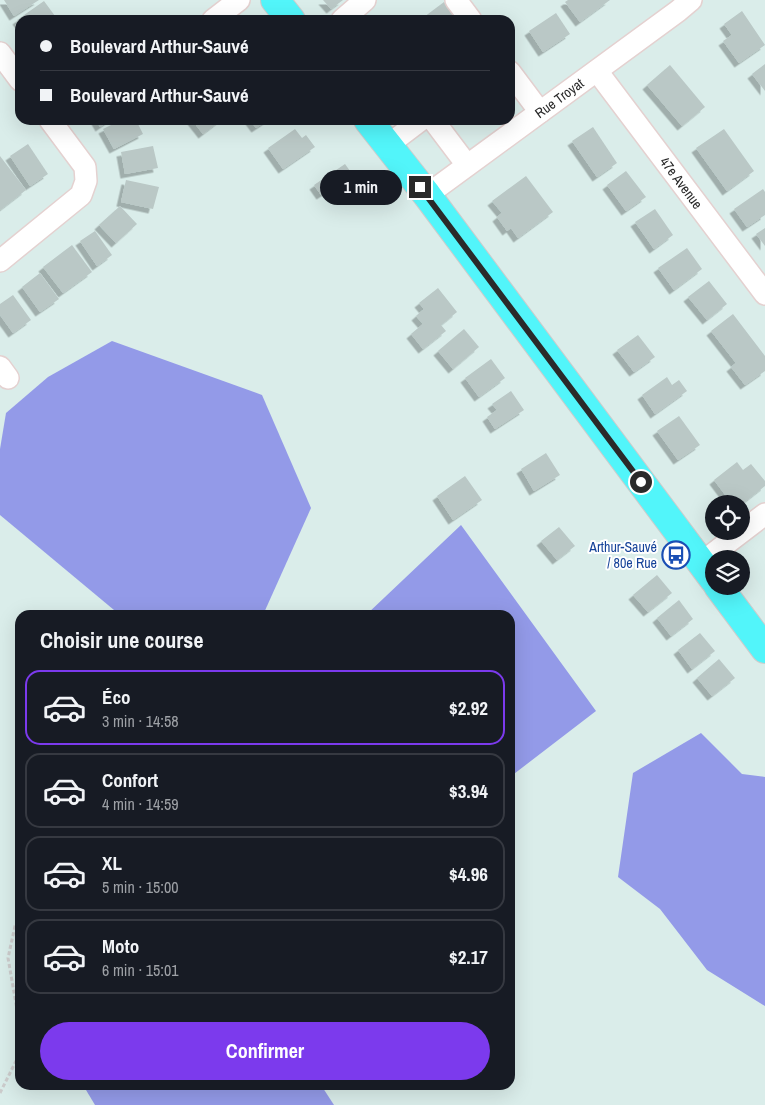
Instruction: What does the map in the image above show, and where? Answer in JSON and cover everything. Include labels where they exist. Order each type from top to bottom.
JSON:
[{"type":"main road","points":[[275,0],[286,15]]},
{"type":"main road","points":[[372,125],[427,195],[705,569]]},
{"type":"main road","points":[[725,595],[765,649]]},
{"type":"street","points":[[220,15],[239,0]]},
{"type":"street","points":[[348,15],[365,0]]},
{"type":"street","points":[[456,0],[467,15]]},
{"type":"street","name":"Rue Troyat","points":[[427,195],[597,71],[680,4]]},
{"type":"street","points":[[0,53],[15,73]]},
{"type":"street","name":"47e Avenue","points":[[597,71],[765,294]]},
{"type":"street","points":[[515,79],[540,112]]},
{"type":"street","points":[[0,261],[81,194],[86,182],[85,166],[54,125]]},
{"type":"street","points":[[388,145],[415,125]]},
{"type":"street","points":[[437,125],[466,165]]},
{"type":"street","points":[[729,550],[765,514]]},
{"type":"path","points":[[15,926],[8,958],[15,999]]},
{"type":"path","points":[[0,1094],[15,1063]]},
{"type":"shaded area","points":[[112,341],[262,395],[311,508],[265,610],[114,610],[0,515],[0,449],[6,413],[48,377]]},
{"type":"shaded area","points":[[461,525],[596,711],[515,773],[515,610],[371,610]]},
{"type":"shaded area","points":[[701,733],[742,774],[765,777],[765,1006],[707,970],[660,909],[618,877],[633,773]]},
{"type":"shaded area","points":[[86,1090],[324,1090],[334,1105],[95,1105]]},
{"type":"building","points":[[4,0],[39,0],[15,15]]},
{"type":"building","points":[[323,0],[343,0],[331,9]]},
{"type":"building","points":[[568,0],[610,0],[580,22],[565,2]]},
{"type":"building","points":[[44,1],[54,15],[24,15]]},
{"type":"building","points":[[444,2],[454,15],[427,15]]},
{"type":"building","points":[[742,11],[765,45],[739,63],[723,41],[732,35],[724,24]]},
{"type":"building","points":[[556,13],[570,34],[543,52],[529,31]]},
{"type":"building","points":[[765,64],[765,91],[752,74]]},
{"type":"building","points":[[670,65],[705,107],[682,126],[647,85]]},
{"type":"building","points":[[111,125],[138,125],[143,134],[114,149],[103,129]]},
{"type":"building","points":[[196,125],[215,125],[203,134]]},
{"type":"building","points":[[593,127],[617,163],[597,177],[572,141]]},
{"type":"building","points":[[295,129],[302,138],[306,135],[315,147],[283,169],[268,148]]},
{"type":"building","points":[[724,129],[754,171],[727,191],[696,148]]},
{"type":"building","points":[[28,144],[48,174],[30,186],[10,156]]},
{"type":"building","points":[[153,146],[158,168],[125,174],[121,152]]},
{"type":"building","points":[[0,156],[26,190],[0,210]]},
{"type":"building","points":[[345,164],[358,182],[335,198],[329,190],[321,195],[314,185]]},
{"type":"building","points":[[626,171],[646,197],[626,211],[607,185]]},
{"type":"building","points":[[526,176],[553,212],[518,238],[511,228],[507,231],[497,217],[502,213],[492,201]]},
{"type":"building","points":[[126,180],[159,187],[153,209],[121,202]]},
{"type":"building","points":[[763,189],[765,192],[765,215],[747,227],[734,209]]},
{"type":"building","points":[[120,206],[137,224],[116,243],[99,225]]},
{"type":"building","points":[[655,209],[673,235],[654,249],[635,222]]},
{"type":"building","points":[[765,228],[765,246],[756,234]]},
{"type":"building","points":[[95,231],[112,255],[97,266],[80,241]]},
{"type":"building","points":[[72,245],[92,272],[63,293],[43,267]]},
{"type":"building","points":[[687,248],[702,269],[674,290],[658,268]]},
{"type":"building","points":[[40,273],[59,299],[40,312],[22,287]]},
{"type":"building","points":[[709,281],[727,304],[707,320],[688,297]]},
{"type":"building","points":[[438,288],[457,312],[441,325],[446,331],[423,349],[411,334],[423,324],[416,316],[424,309],[419,303]]},
{"type":"building","points":[[13,295],[31,320],[13,333],[0,315],[0,304]]},
{"type":"building","points":[[733,314],[765,356],[765,371],[745,385],[731,367],[736,363],[711,331]]},
{"type":"building","points":[[464,329],[479,347],[453,369],[438,351]]},
{"type":"building","points":[[638,335],[655,357],[634,372],[617,350]]},
{"type":"building","points":[[491,359],[505,378],[479,397],[465,378]]},
{"type":"building","points":[[667,377],[672,385],[679,380],[687,391],[655,414],[642,395]]},
{"type":"building","points":[[511,391],[524,410],[495,429],[487,417],[497,410],[492,404]]},
{"type":"building","points":[[679,416],[700,445],[678,460],[657,431]]},
{"type":"building","points":[[546,453],[560,475],[534,491],[521,469]]},
{"type":"building","points":[[737,462],[743,470],[751,464],[765,481],[765,486],[750,498],[750,495],[725,495],[714,480]]},
{"type":"building","points":[[465,476],[482,500],[453,520],[437,496]]},
{"type":"building","points":[[559,527],[575,546],[557,560],[541,541]]},
{"type":"building","points":[[657,575],[672,593],[648,612],[633,595]]},
{"type":"building","points":[[679,600],[693,619],[671,636],[657,618]]},
{"type":"building","points":[[700,633],[715,651],[692,669],[678,650]]},
{"type":"building","points":[[719,659],[735,678],[712,696],[697,678]]},
{"type":"place","name":"Arthur-Sauvé / 80e Rue","points":[[676,555]]},
{"type":"route","points":[[420,187],[641,482]]}]
